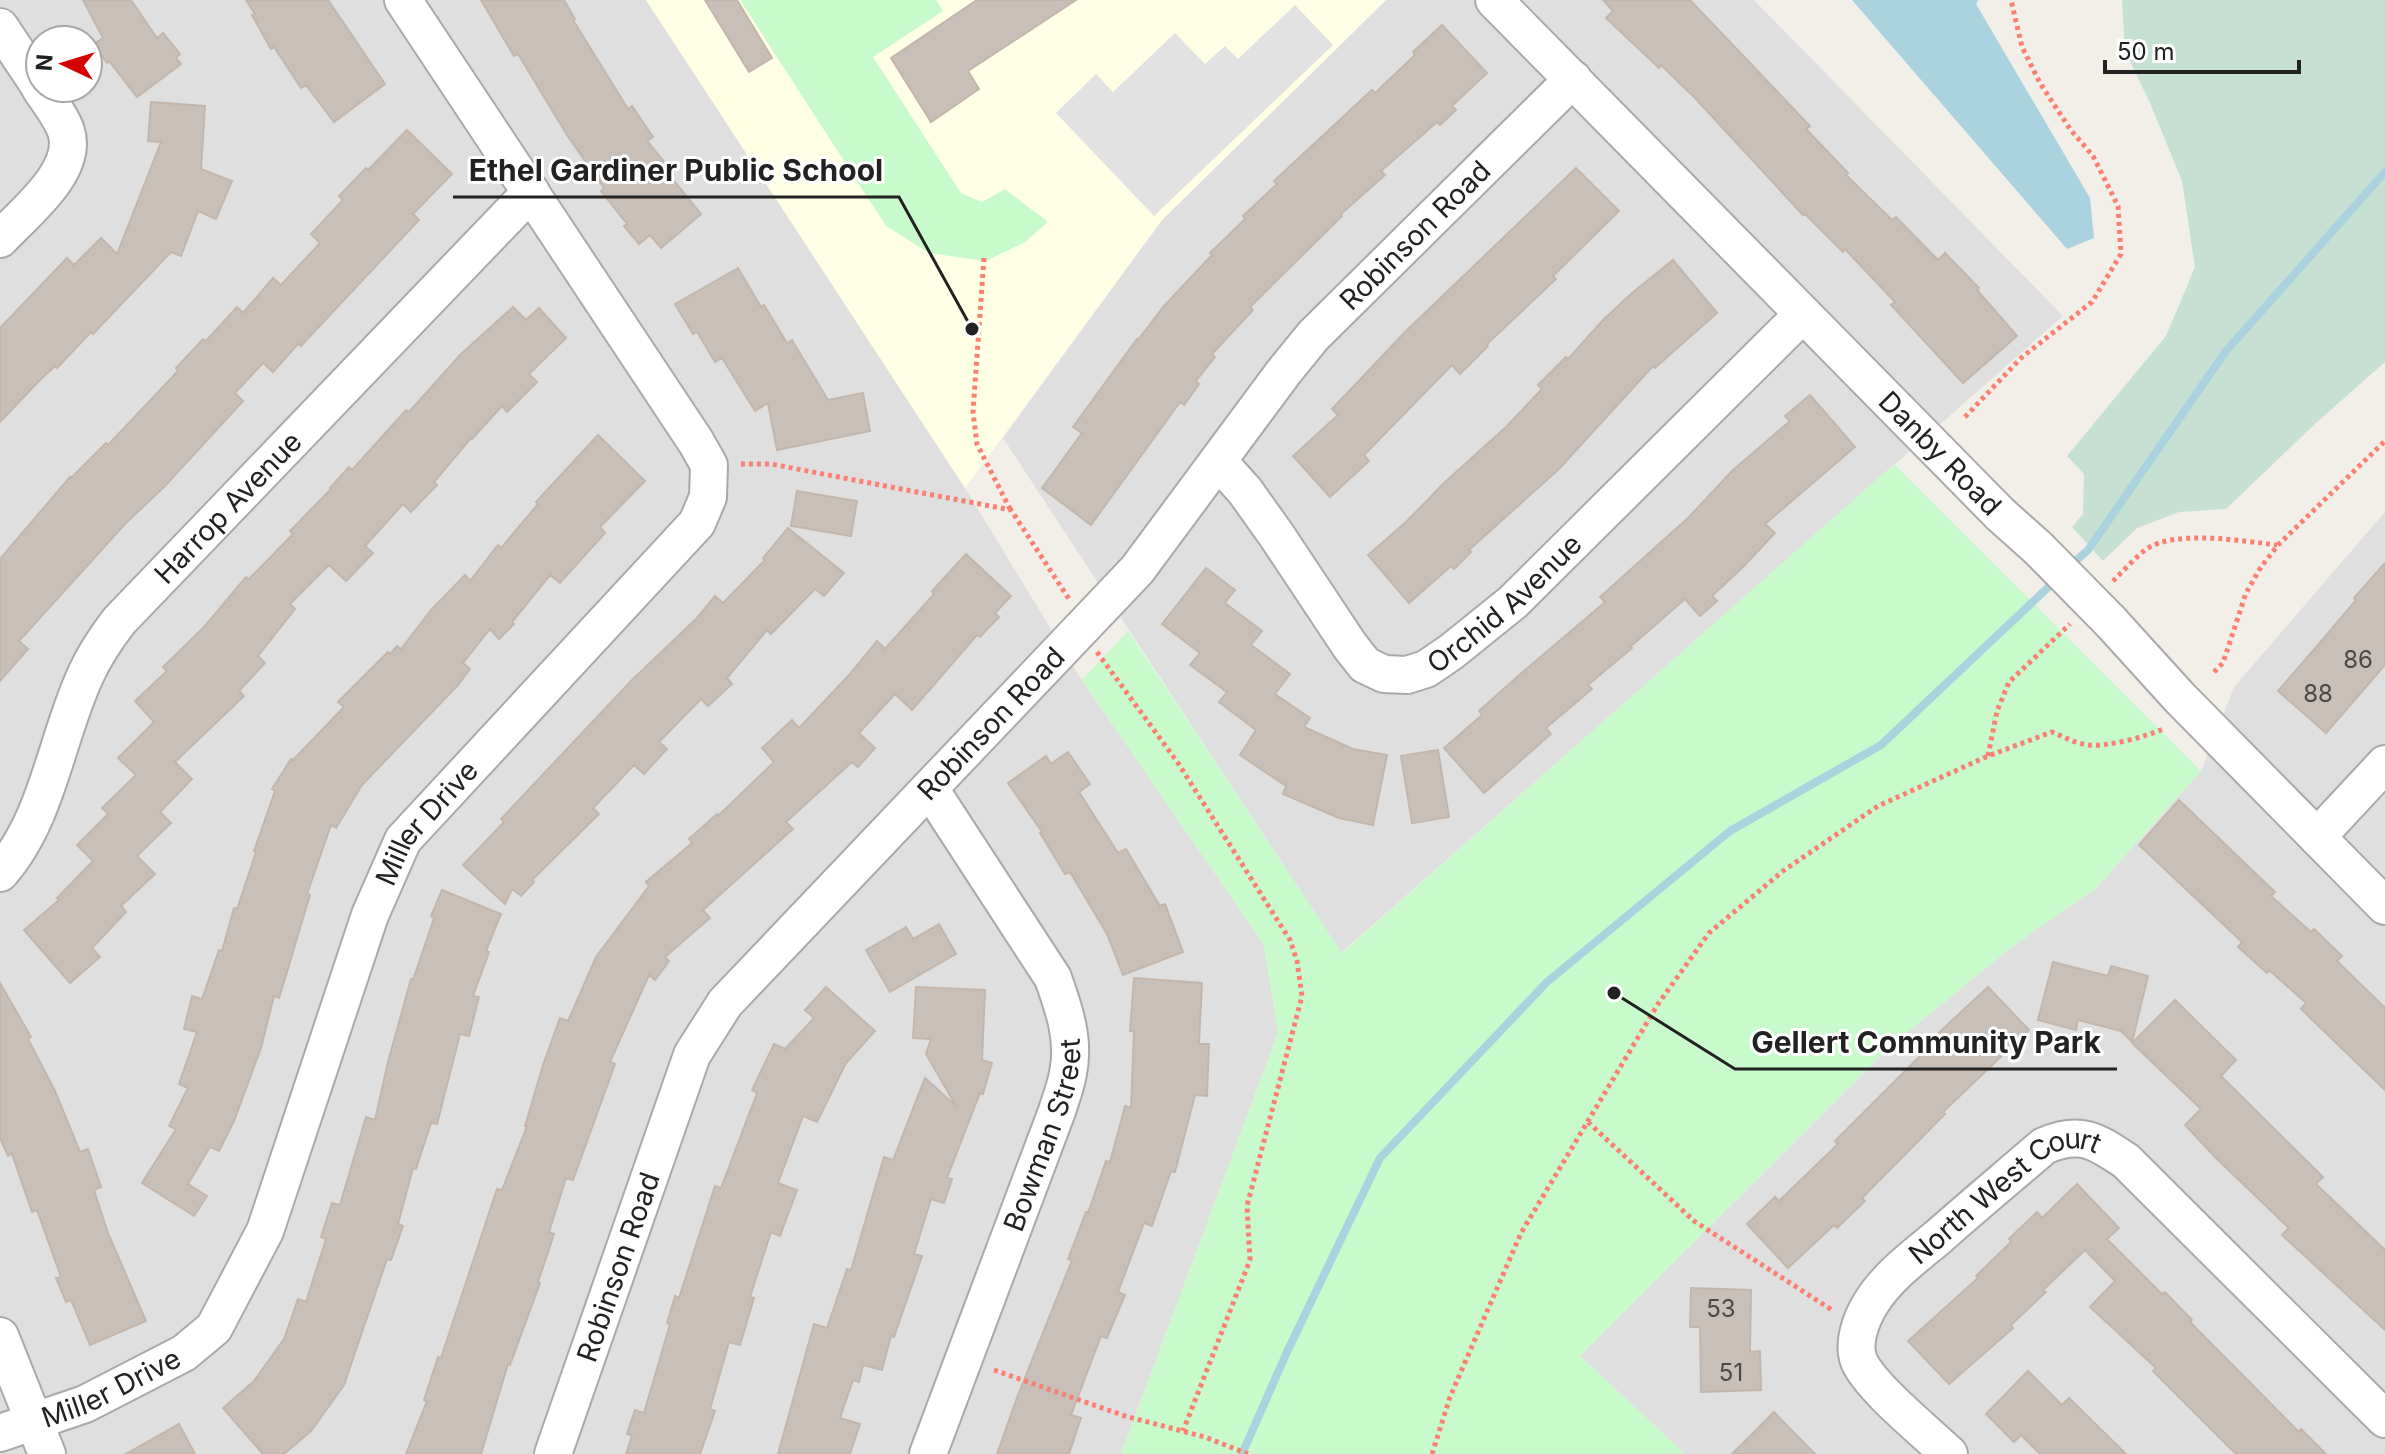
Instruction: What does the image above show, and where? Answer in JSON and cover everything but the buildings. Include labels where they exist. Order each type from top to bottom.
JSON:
[{"type":"street","name":"Miller Drive","points":[[0,1433],[40,1438],[85,1404],[184,1353],[214,1328],[265,1231],[370,915],[403,840],[697,523],[708,497],[709,465],[403,0]]},
{"type":"street","name":"Danby Road","points":[[1494,0],[2000,514],[2110,621],[2180,698],[2385,906]]},
{"type":"street","points":[[0,27],[24,64]]},
{"type":"street","name":"Robinson Road","points":[[553,1454],[686,1072],[700,1040],[725,1003],[1137,570],[1313,336],[1573,79]]},
{"type":"street","points":[[0,239],[54,182],[67,157],[67,134],[51,104]]},
{"type":"street","name":"Harrop Avenue","points":[[0,873],[29,832],[85,676],[99,647],[119,621],[531,192]]},
{"type":"street","name":"Orchid Avenue","points":[[1218,461],[1245,491],[1365,665],[1384,674],[1407,675],[1426,669],[1451,652],[1513,602],[1803,314]]},
{"type":"street","points":[[2317,837],[2385,764]]},
{"type":"street","name":"Bowman Street","points":[[928,1454],[1057,1111],[1068,1073],[1071,1042],[1053,978],[930,789]]},
{"type":"street","name":"North West Court","points":[[1949,1454],[1875,1384],[1863,1368],[1857,1350],[1860,1325],[1872,1301],[1903,1267],[2044,1146],[2078,1137],[2097,1142],[2126,1161],[2385,1419]]},
{"type":"street","points":[[0,1336],[40,1438]]},
{"type":"path","points":[[1965,417],[2021,358],[2092,302],[2121,254],[2118,206],[2093,156],[2070,129],[2040,83],[2022,47],[2011,0]]},
{"type":"path","points":[[984,258],[973,412],[977,444],[1011,510],[1074,606]]},
{"type":"path","points":[[2214,672],[2223,663],[2246,593],[2261,567],[2278,545],[2385,441]]},
{"type":"path","points":[[741,464],[771,464],[1011,510]]},
{"type":"path","points":[[2113,581],[2147,549],[2169,539],[2234,540],[2278,545]]},
{"type":"path","points":[[1988,756],[1997,711],[2009,682],[2071,623]]},
{"type":"path","points":[[1094,647],[1178,763],[1290,940],[1297,961],[1302,996],[1247,1206],[1250,1260],[1183,1431]]},
{"type":"path","points":[[1432,1454],[1450,1397],[1521,1233],[1658,1004],[1709,933],[1783,871],[1878,806],[1988,756],[2052,732],[2093,746],[2163,729]]},
{"type":"path","points":[[1588,1122],[1694,1221],[1832,1310]]},
{"type":"path","points":[[994,1370],[1125,1416],[1205,1437],[1248,1454]]},
{"type":"shaded area","points":[[0,0],[646,0],[965,488],[1082,680],[1264,945],[1278,1033],[1121,1454],[0,1454]]},
{"type":"shaded area","points":[[646,0],[1386,0],[1162,220],[965,488]]},
{"type":"shaded area","points":[[1386,0],[1754,0],[2063,316],[1341,953],[1003,438],[1162,220]]},
{"type":"shaded area","points":[[2122,0],[2385,0],[2385,362],[2226,509],[2179,512],[2137,528],[2103,561],[2072,527],[2083,514],[2084,474],[2067,456],[2166,336],[2195,267],[2182,181],[2125,51]]},
{"type":"shaded area","points":[[1295,5],[1333,45],[1154,216],[1056,113],[1096,74],[1113,92],[1175,33],[1205,64],[1225,46],[1238,59]]},
{"type":"shaded area","points":[[2385,512],[2385,1454],[1685,1454],[1580,1356],[1893,1044],[2013,946],[2096,888],[2201,771],[2234,687]]},
{"type":"green space","points":[[740,0],[936,0],[943,11],[873,57],[961,193],[982,202],[1005,189],[1048,222],[1025,242],[986,261],[929,253],[886,226]]},
{"type":"green space","points":[[1894,464],[2201,771],[2096,888],[2013,946],[1893,1044],[1580,1356],[1685,1454],[1121,1454],[1278,1033],[1264,945],[1082,680],[1128,631],[1342,953]]},
{"type":"water","points":[[1852,0],[1978,0],[1976,4],[2090,198],[2094,238],[2067,249]]},
{"type":"waterway","points":[[2070,566],[2088,550],[2226,351],[2385,172]]},
{"type":"waterway","points":[[1242,1454],[1380,1158],[1547,982],[1730,831],[1881,745],[2058,578]]},
{"type":"place","name":"Ethel Gardiner Public School","points":[[972,329]]},
{"type":"place","name":"Gellert Community Park","points":[[1614,993]]}]
